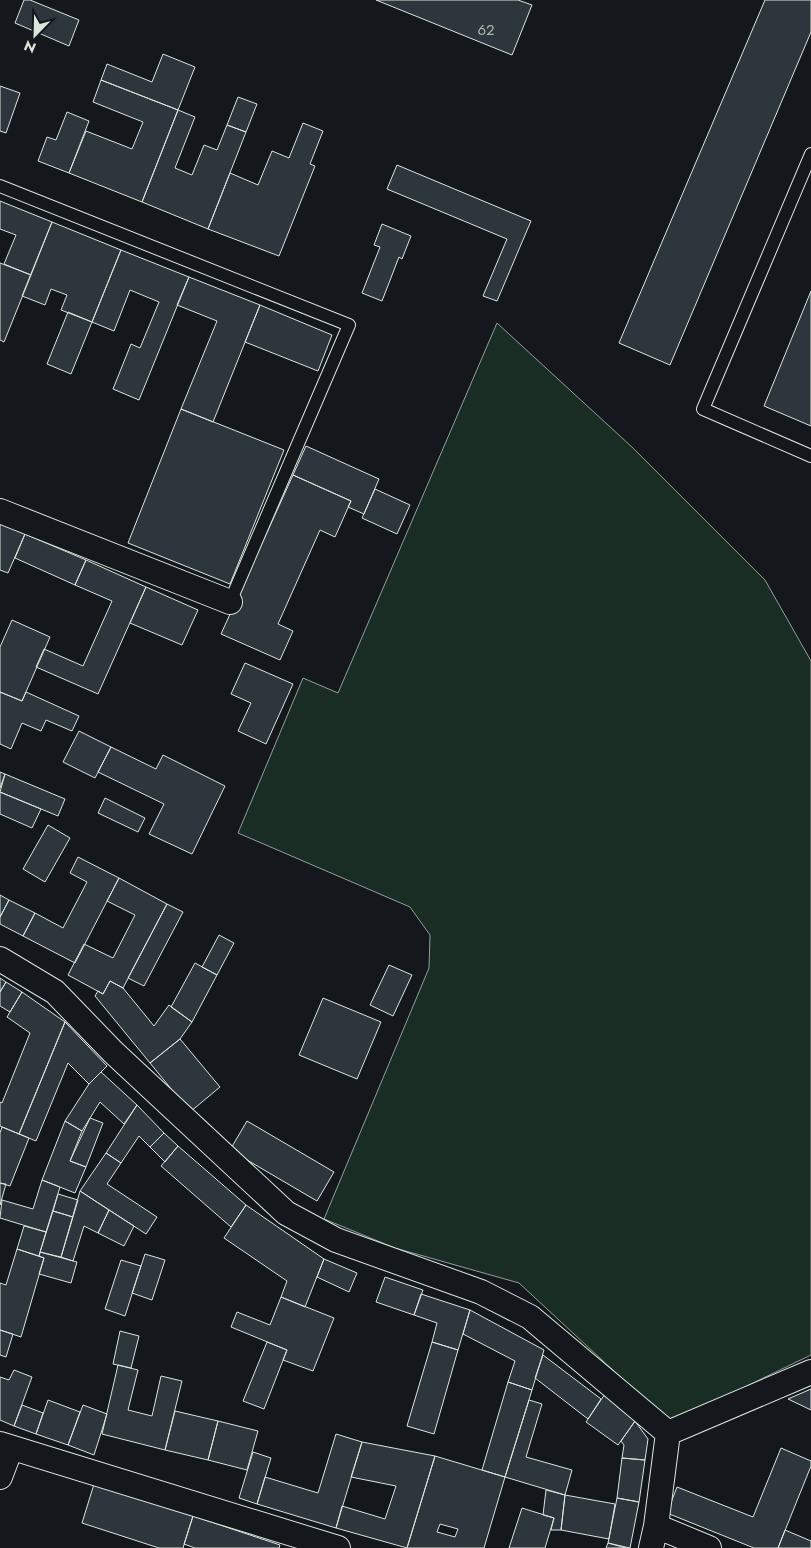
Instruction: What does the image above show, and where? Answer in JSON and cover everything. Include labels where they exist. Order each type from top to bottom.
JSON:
[{"type":"street","points":[[0,511],[230,602]]},
{"type":"street","points":[[0,959],[55,992],[113,1052],[286,1213],[336,1240],[481,1292],[530,1317],[668,1433]]},
{"type":"street","points":[[668,1433],[811,1372]]},
{"type":"street","points":[[668,1433],[654,1537],[709,1548]]},
{"type":"street","points":[[0,1477],[5,1446],[338,1548]]},
{"type":"lane","points":[[811,154],[703,409],[811,456]]},
{"type":"lane","points":[[0,186],[349,325],[230,602]]},
{"type":"green space","points":[[497,323],[633,448],[765,580],[811,661],[811,1355],[670,1423],[519,1283],[395,1248],[324,1219],[429,968],[430,935],[410,907],[238,833],[303,678],[338,693]]},
{"type":"building","points":[[24,0],[30,0],[79,20],[69,46],[15,23]]},
{"type":"building","points":[[376,0],[518,0],[532,5],[512,55]]},
{"type":"building","points":[[765,0],[811,0],[811,32],[670,365],[619,343]]},
{"type":"building","points":[[163,54],[195,67],[178,110],[101,80],[107,64],[152,82]]},
{"type":"building","points":[[101,80],[178,110],[142,202],[69,173],[86,131],[132,149],[143,122],[93,102]]},
{"type":"building","points":[[0,86],[20,93],[6,133],[0,131]]},
{"type":"building","points":[[238,97],[257,104],[246,132],[227,125]]},
{"type":"building","points":[[178,110],[195,117],[175,168],[192,175],[204,145],[217,150],[227,125],[246,132],[208,229],[142,202]]},
{"type":"building","points":[[67,112],[89,121],[69,173],[38,161],[47,137],[56,140]]},
{"type":"building","points":[[303,123],[323,131],[310,164],[315,166],[279,256],[208,229],[230,173],[258,185],[272,151],[289,158]]},
{"type":"building","points":[[397,165],[531,221],[497,301],[483,296],[507,239],[387,189]]},
{"type":"building","points":[[0,201],[52,222],[31,275],[4,264],[16,235],[0,229]]},
{"type":"building","points":[[52,222],[121,250],[92,322],[61,310],[67,295],[51,289],[45,305],[22,296]]},
{"type":"building","points":[[382,224],[411,236],[402,259],[399,257],[382,301],[362,293],[380,247],[374,245]]},
{"type":"building","points":[[121,250],[189,277],[139,400],[113,389],[131,344],[140,348],[159,302],[130,290],[114,331],[92,322]]},
{"type":"building","points":[[0,263],[31,275],[4,342],[0,340]]},
{"type":"building","points":[[189,277],[260,305],[213,422],[181,409],[217,321],[177,305]]},
{"type":"building","points":[[811,291],[811,426],[764,406]]},
{"type":"building","points":[[260,305],[332,335],[318,371],[245,342]]},
{"type":"building","points":[[68,312],[92,322],[71,374],[47,364]]},
{"type":"building","points":[[181,409],[284,450],[230,584],[128,543]]},
{"type":"building","points":[[306,446],[379,479],[364,514],[348,507],[351,501],[293,475]]},
{"type":"building","points":[[293,475],[351,501],[335,537],[320,530],[278,624],[293,631],[280,660],[221,634]]},
{"type":"building","points":[[375,489],[410,505],[397,534],[362,518]]},
{"type":"building","points":[[0,523],[25,534],[8,573],[0,570]]},
{"type":"building","points":[[25,534],[86,560],[75,585],[15,558]]},
{"type":"building","points":[[86,560],[146,587],[98,694],[36,667],[44,649],[83,666],[112,601],[75,585]]},
{"type":"building","points":[[146,587],[198,610],[182,645],[130,623]]},
{"type":"building","points":[[12,620],[50,637],[22,701],[0,692],[0,647]]},
{"type":"building","points":[[245,663],[293,684],[266,744],[238,731],[251,703],[231,694]]},
{"type":"building","points":[[0,692],[22,701],[26,692],[79,716],[72,731],[46,720],[41,731],[22,723],[11,749],[0,744]]},
{"type":"building","points":[[79,731],[111,747],[95,778],[63,762]]},
{"type":"building","points":[[111,747],[156,769],[163,755],[225,786],[192,854],[149,834],[164,804],[98,772]]},
{"type":"building","points":[[0,772],[5,774],[0,788]]},
{"type":"building","points":[[5,774],[65,799],[58,816],[0,792]]},
{"type":"building","points":[[0,792],[41,809],[32,828],[0,814]]},
{"type":"building","points":[[105,798],[145,818],[138,832],[98,813]]},
{"type":"building","points":[[48,825],[70,838],[45,882],[23,869]]},
{"type":"building","points":[[78,857],[119,878],[75,963],[23,936],[35,913],[63,928],[87,882],[70,873]]},
{"type":"building","points":[[119,878],[167,904],[123,988],[110,981],[103,994],[68,975],[84,944],[113,958],[135,915],[107,901]]},
{"type":"building","points":[[0,895],[9,900],[0,917]]},
{"type":"building","points":[[9,900],[35,913],[23,936],[0,924],[0,917]]},
{"type":"building","points":[[167,904],[183,912],[144,986],[128,978]]},
{"type":"building","points":[[219,935],[234,943],[217,975],[202,967]]},
{"type":"building","points":[[195,963],[217,975],[192,1022],[171,1007]]},
{"type":"building","points":[[389,965],[412,975],[393,1016],[370,1005]]},
{"type":"building","points":[[0,978],[6,982],[0,992]]},
{"type":"building","points":[[110,981],[123,988],[154,1026],[169,1005],[192,1022],[180,1039],[150,1063],[95,996],[98,991],[103,994]]},
{"type":"building","points":[[6,982],[22,992],[10,1012],[0,1006],[0,992]]},
{"type":"building","points":[[22,992],[65,1022],[19,1134],[0,1126],[0,1102],[2,1103],[30,1033],[7,1017]]},
{"type":"building","points":[[323,998],[381,1022],[357,1079],[299,1055]]},
{"type":"building","points":[[65,1022],[107,1066],[89,1084],[68,1063],[36,1141],[19,1134]]},
{"type":"building","points":[[180,1039],[220,1087],[190,1112],[150,1063]]},
{"type":"building","points":[[101,1072],[137,1105],[124,1124],[100,1102],[82,1131],[65,1121],[89,1084]]},
{"type":"building","points":[[137,1105],[164,1133],[150,1147],[139,1136],[121,1163],[106,1153]]},
{"type":"building","points":[[90,1118],[103,1123],[86,1167],[70,1161]]},
{"type":"building","points":[[65,1121],[82,1131],[70,1161],[86,1167],[75,1193],[42,1180]]},
{"type":"building","points":[[247,1121],[334,1172],[317,1201],[230,1150]]},
{"type":"building","points":[[2,1127],[29,1138],[10,1186],[0,1183],[0,1133]]},
{"type":"building","points":[[164,1133],[178,1146],[165,1162],[150,1147]]},
{"type":"building","points":[[178,1146],[246,1205],[231,1227],[161,1166]]},
{"type":"building","points":[[106,1153],[121,1163],[107,1184],[157,1217],[146,1234],[80,1191]]},
{"type":"building","points":[[42,1180],[60,1187],[46,1232],[0,1218],[2,1200],[33,1209]]},
{"type":"building","points":[[0,1183],[6,1184],[0,1205]]},
{"type":"building","points":[[80,1191],[109,1210],[98,1233],[84,1226],[73,1261],[61,1257]]},
{"type":"building","points":[[58,1194],[78,1200],[73,1217],[53,1211]]},
{"type":"building","points":[[246,1205],[324,1259],[305,1307],[281,1297],[287,1281],[224,1238]]},
{"type":"building","points":[[109,1210],[134,1226],[124,1246],[98,1233]]},
{"type":"building","points":[[53,1211],[73,1217],[61,1257],[40,1252]]},
{"type":"building","points":[[24,1226],[46,1232],[39,1256],[17,1249]]},
{"type":"building","points":[[17,1249],[44,1258],[21,1337],[0,1330],[0,1283],[6,1285]]},
{"type":"building","points":[[40,1252],[77,1262],[71,1283],[39,1274],[44,1258],[39,1256]]},
{"type":"building","points":[[145,1254],[165,1260],[152,1300],[132,1293]]},
{"type":"building","points":[[324,1259],[357,1273],[349,1292],[317,1277]]},
{"type":"building","points":[[121,1260],[141,1266],[125,1316],[105,1309]]},
{"type":"building","points":[[385,1277],[423,1290],[414,1315],[376,1302]]},
{"type":"building","points":[[421,1294],[470,1310],[458,1350],[432,1342],[437,1323],[414,1315]]},
{"type":"building","points":[[281,1297],[334,1318],[313,1371],[283,1360],[287,1350],[231,1327],[237,1312],[270,1325]]},
{"type":"building","points":[[470,1310],[544,1350],[532,1390],[508,1382],[515,1361],[463,1334]]},
{"type":"building","points":[[0,1330],[13,1334],[6,1357],[0,1355]]},
{"type":"building","points":[[120,1331],[139,1336],[131,1368],[113,1364]]},
{"type":"building","points":[[267,1342],[287,1350],[264,1409],[243,1401]]},
{"type":"building","points":[[432,1342],[458,1350],[434,1434],[407,1426]]},
{"type":"building","points":[[543,1355],[601,1399],[588,1419],[535,1378]]},
{"type":"building","points":[[118,1365],[138,1370],[128,1410],[152,1416],[161,1376],[182,1381],[165,1450],[102,1434]]},
{"type":"building","points":[[14,1370],[32,1377],[14,1426],[0,1420],[0,1377],[9,1380]]},
{"type":"building","points":[[508,1382],[532,1390],[505,1477],[482,1470]]},
{"type":"building","points":[[811,1389],[811,1410],[788,1399]]},
{"type":"building","points":[[605,1394],[638,1417],[618,1445],[586,1422]]},
{"type":"building","points":[[48,1400],[80,1412],[68,1445],[36,1434]]},
{"type":"building","points":[[529,1400],[542,1404],[526,1457],[572,1470],[565,1495],[505,1477]]},
{"type":"building","points":[[22,1405],[43,1413],[36,1434],[14,1426]]},
{"type":"building","points":[[83,1405],[107,1414],[94,1455],[68,1445]]},
{"type":"building","points":[[175,1411],[218,1421],[208,1460],[165,1450]]},
{"type":"building","points":[[218,1421],[258,1431],[247,1470],[208,1460]]},
{"type":"building","points":[[635,1421],[648,1439],[645,1460],[622,1458],[624,1445],[621,1441]]},
{"type":"building","points":[[336,1434],[362,1442],[336,1528],[257,1504],[265,1477],[318,1493]]},
{"type":"building","points":[[362,1442],[435,1456],[407,1548],[336,1528],[342,1506],[385,1519],[396,1486],[351,1477]]},
{"type":"building","points":[[781,1448],[811,1461],[811,1466],[778,1548],[754,1548],[667,1513],[677,1487],[753,1517]]},
{"type":"building","points":[[253,1452],[271,1458],[257,1504],[239,1498]]},
{"type":"building","points":[[435,1456],[505,1477],[484,1548],[407,1548]],"holes":[[[440,1524],[458,1529],[455,1537],[437,1532]]]},
{"type":"building","points":[[622,1458],[645,1460],[639,1502],[617,1498]]},
{"type":"building","points":[[94,1484],[193,1516],[183,1548],[159,1548],[82,1523]]},
{"type":"building","points":[[546,1490],[565,1495],[561,1530],[551,1530],[554,1518],[543,1515]]},
{"type":"building","points":[[565,1495],[615,1504],[609,1539],[561,1530]]},
{"type":"building","points":[[617,1498],[639,1502],[630,1548],[608,1543]]},
{"type":"building","points":[[522,1508],[554,1518],[545,1548],[509,1548]]},
{"type":"building","points":[[193,1516],[280,1545],[279,1548],[195,1548],[184,1544]]},
{"type":"building","points":[[785,1530],[811,1541],[811,1548],[778,1548]]},
{"type":"building","points":[[608,1543],[626,1548],[606,1548]]}]
